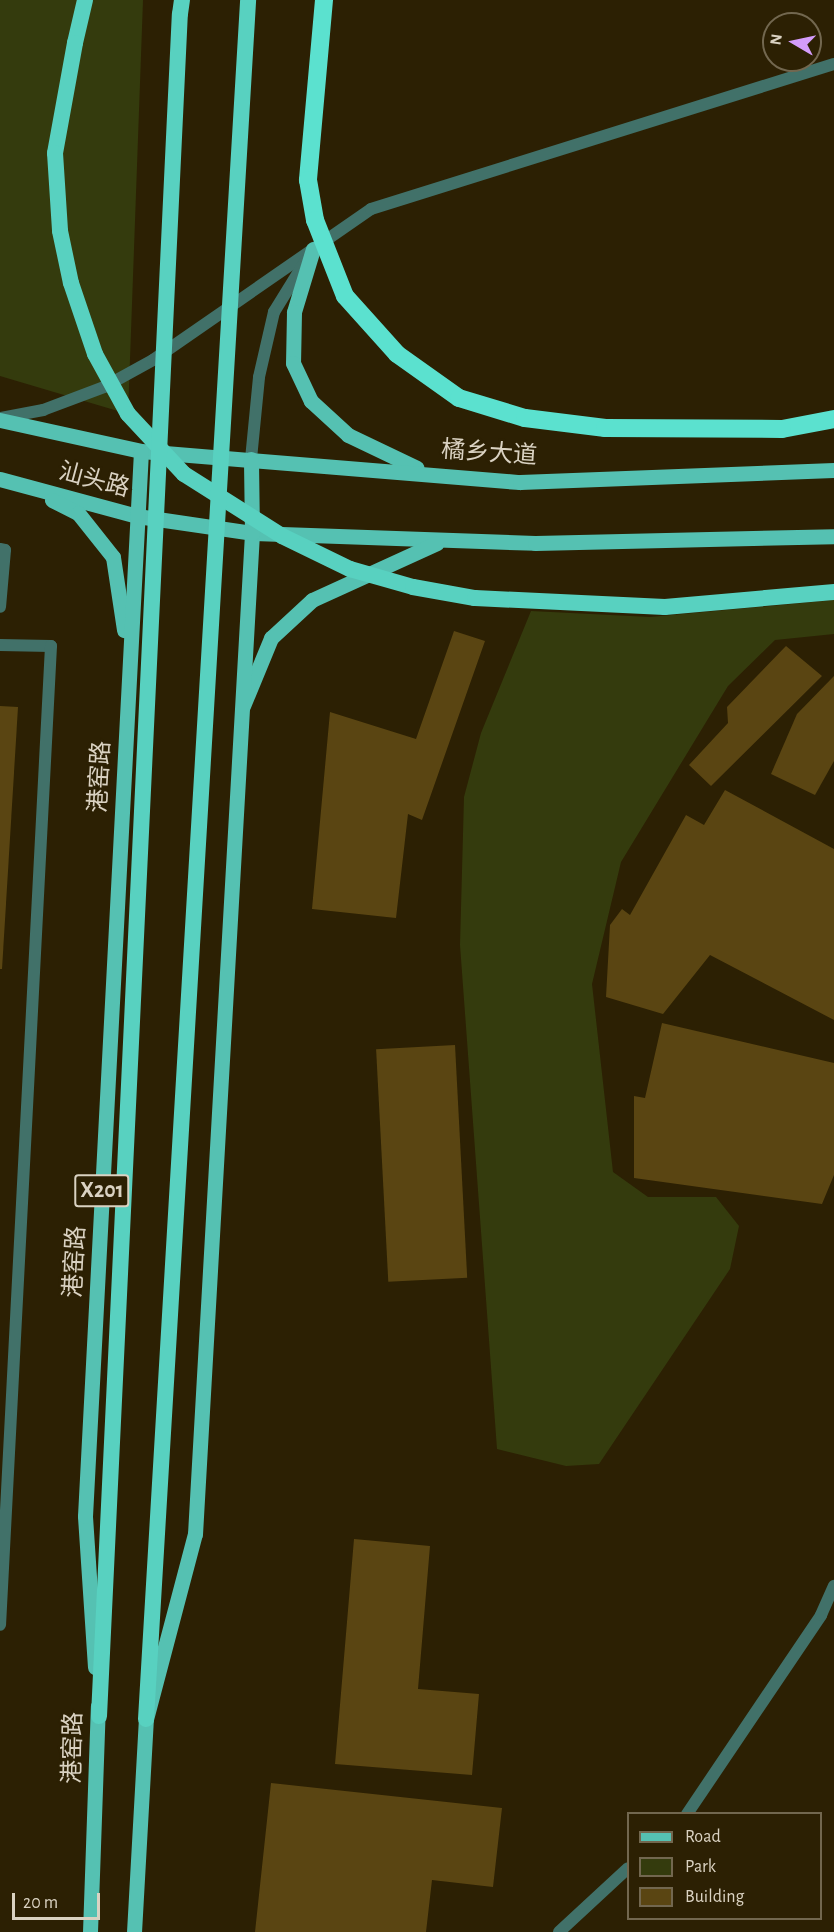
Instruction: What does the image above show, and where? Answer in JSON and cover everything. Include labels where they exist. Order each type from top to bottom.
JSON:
[{"type":"highway","points":[[85,0],[55,153],[60,231],[71,284],[95,354],[128,414],[184,474],[282,536],[350,569],[413,587],[475,598],[665,607],[834,592]]},
{"type":"highway","points":[[146,1719],[248,0]]},
{"type":"highway","points":[[324,0],[308,180],[315,220],[345,296],[397,354],[459,398],[525,418],[605,428],[782,429],[834,419]]},
{"type":"highway","points":[[99,1716],[181,7]]},
{"type":"main road","points":[[313,249],[294,312],[293,363],[311,401],[348,435],[425,472]]},
{"type":"main road","name":"汕头路","points":[[0,419],[141,451]]},
{"type":"main road","name":"港窑路","points":[[90,1932],[99,1716],[85,1516],[141,451]]},
{"type":"main road","name":"橘乡大道","points":[[141,451],[425,472],[520,482],[834,470]]},
{"type":"main road","points":[[134,1932],[146,1719],[195,1534],[238,720],[252,533],[251,459]]},
{"type":"main road","name":"汕头路","points":[[0,479],[137,516],[178,524],[252,533]]},
{"type":"main road","points":[[26,486],[78,513],[113,557],[128,688]]},
{"type":"main road","points":[[252,533],[441,541],[662,543],[834,536]]},
{"type":"main road","points":[[238,720],[271,638],[312,600],[441,541]]},
{"type":"street","points":[[0,419],[43,410],[104,387],[153,360],[370,209],[834,64]]},
{"type":"street","points":[[251,459],[259,377],[274,312],[313,249]]},
{"type":"street","points":[[0,549],[5,550],[0,607]]},
{"type":"street","points":[[0,645],[51,646],[0,1624]]},
{"type":"street","points":[[688,1812],[821,1614],[834,1586]]},
{"type":"street","points":[[559,1932],[627,1869]]},
{"type":"green space","points":[[0,0],[143,0],[128,414],[0,376]]},
{"type":"green space","points":[[834,600],[834,634],[775,640],[728,686],[621,862],[592,984],[613,1172],[648,1197],[716,1197],[739,1226],[730,1269],[599,1464],[566,1466],[497,1449],[460,945],[464,797],[481,733],[531,611],[650,617]]},
{"type":"building","points":[[454,631],[485,641],[422,820],[408,814],[396,918],[312,909],[330,712],[416,739]]},
{"type":"building","points":[[786,646],[822,676],[711,786],[689,765],[728,723],[727,707]]},
{"type":"building","points":[[834,676],[834,761],[815,795],[771,774],[797,714]]},
{"type":"building","points":[[0,706],[18,707],[2,969],[0,969]]},
{"type":"building","points":[[725,790],[834,849],[834,1020],[710,955],[663,1014],[606,997],[610,925],[622,909],[630,915],[686,815],[704,825]]},
{"type":"building","points":[[662,1023],[834,1063],[834,1175],[822,1204],[634,1178],[634,1096],[645,1098]]},
{"type":"building","points":[[455,1045],[467,1278],[388,1282],[376,1049]]},
{"type":"building","points":[[354,1539],[430,1546],[418,1689],[479,1694],[472,1775],[335,1764]]},
{"type":"building","points":[[271,1783],[502,1808],[493,1887],[432,1880],[426,1932],[255,1932]]}]
